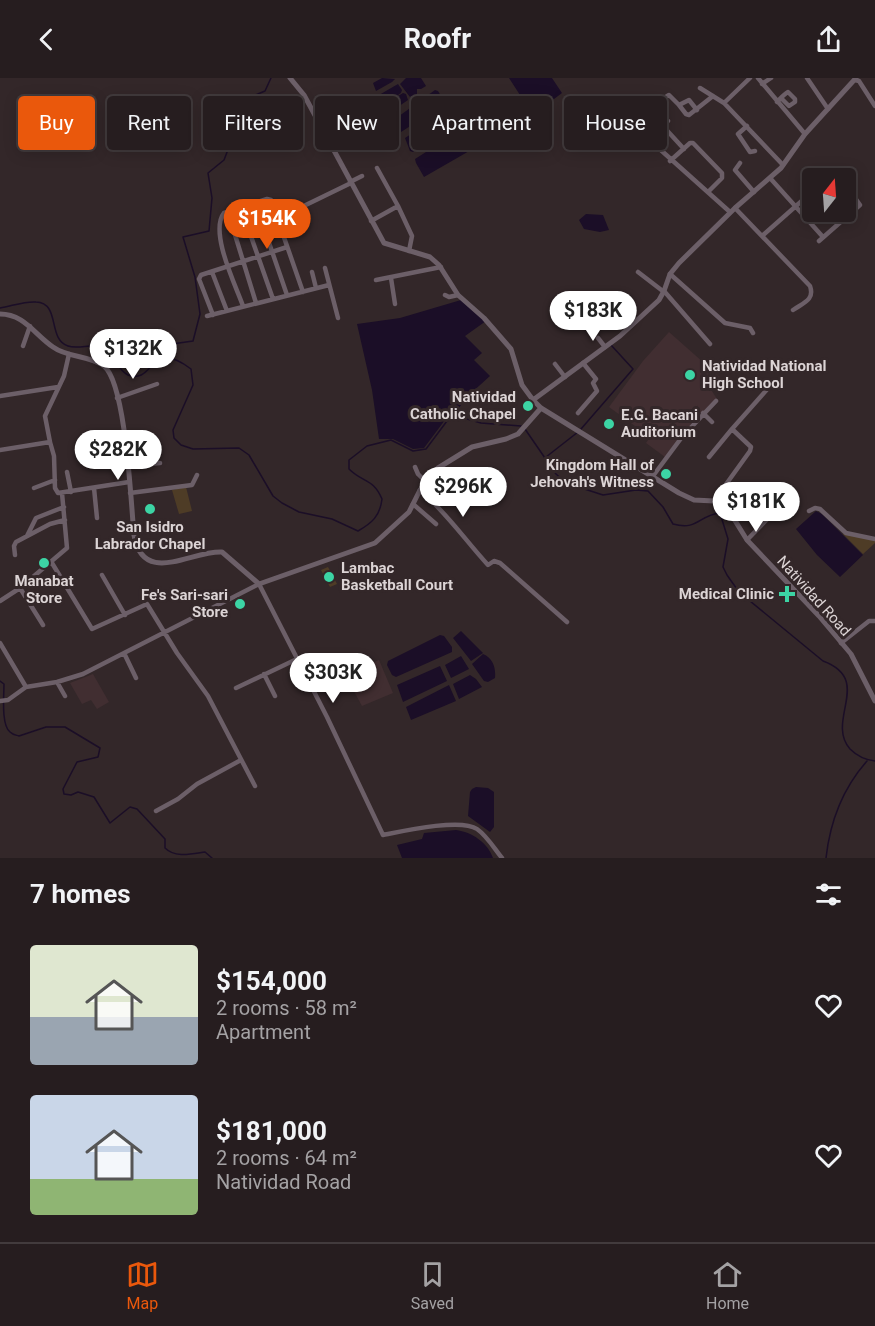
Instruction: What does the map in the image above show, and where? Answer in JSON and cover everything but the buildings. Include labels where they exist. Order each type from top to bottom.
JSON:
[{"type":"street","name":"Natividad Road","points":[[290,78],[304,95],[384,243],[430,257],[441,267],[458,294],[484,318],[511,349],[520,381],[532,400],[541,408],[687,498],[714,501],[726,506],[747,540],[819,616],[842,644],[856,663],[875,701]]},
{"type":"street","points":[[724,103],[750,78]]},
{"type":"street","points":[[758,78],[779,100],[805,134]]},
{"type":"street","points":[[762,84],[771,78]]},
{"type":"street","points":[[807,78],[828,109]]},
{"type":"street","points":[[532,400],[638,320],[664,291],[670,274],[679,263],[783,165],[805,134],[855,79],[875,106]]},
{"type":"street","points":[[700,88],[724,103],[783,165]]},
{"type":"street","points":[[667,97],[669,96],[688,115],[713,96]]},
{"type":"street","points":[[679,105],[689,100],[697,110]]},
{"type":"street","points":[[747,126],[738,134],[750,152],[755,152]]},
{"type":"street","points":[[667,130],[684,149]]},
{"type":"street","points":[[670,161],[693,142],[722,173],[722,178],[708,192]]},
{"type":"street","points":[[659,150],[762,236],[810,286],[812,294],[810,298],[793,310]]},
{"type":"street","points":[[740,163],[735,170],[754,192]]},
{"type":"street","points":[[377,168],[412,236],[409,251]]},
{"type":"street","points":[[277,219],[362,176]]},
{"type":"street","points":[[770,178],[802,215]]},
{"type":"street","points":[[243,306],[219,236],[219,229],[221,216],[255,202],[270,199],[303,292]]},
{"type":"street","points":[[762,236],[802,200]]},
{"type":"street","points":[[255,202],[287,296]]},
{"type":"street","points":[[371,221],[398,206]]},
{"type":"street","points":[[241,208],[273,299]]},
{"type":"street","points":[[228,212],[256,303]]},
{"type":"street","points":[[808,222],[821,239],[840,222]]},
{"type":"street","points":[[287,247],[199,277],[210,315],[329,285]]},
{"type":"street","points":[[376,280],[441,267]]},
{"type":"street","points":[[325,268],[338,318]]},
{"type":"street","points":[[213,272],[227,311]]},
{"type":"street","points":[[312,272],[316,288]]},
{"type":"street","points":[[638,272],[664,291],[710,344]]},
{"type":"street","points":[[670,274],[722,320],[750,328],[753,333]]},
{"type":"street","points":[[391,278],[395,304]]},
{"type":"street","points":[[446,294],[450,297],[458,294]]},
{"type":"street","points":[[0,314],[20,319],[52,347],[98,363],[109,371],[117,398],[128,466],[136,547],[144,556],[165,564],[207,553],[222,552],[260,584],[383,835],[454,823],[469,825],[481,832],[502,858]]},
{"type":"street","points":[[22,346],[30,326]]},
{"type":"street","points":[[598,338],[605,347]]},
{"type":"street","points":[[69,354],[64,376],[45,416],[54,456],[56,492],[70,492],[129,482]]},
{"type":"street","points":[[578,413],[597,391],[593,383],[596,379],[583,363]]},
{"type":"street","points":[[555,364],[565,377]]},
{"type":"street","points":[[117,398],[157,384]]},
{"type":"street","points":[[709,458],[770,386]]},
{"type":"street","points":[[0,396],[58,387]]},
{"type":"street","points":[[652,476],[703,413],[716,401]]},
{"type":"street","points":[[0,701],[8,700],[26,687],[57,682],[83,674],[260,584],[370,545],[409,512],[420,490],[438,468],[468,449],[510,438],[529,424],[541,408]]},
{"type":"street","points":[[703,413],[712,422]]},
{"type":"street","points":[[714,501],[751,449],[749,444],[732,429]]},
{"type":"street","points":[[0,450],[50,442]]},
{"type":"street","points":[[128,466],[160,463]]},
{"type":"street","points":[[415,467],[420,477],[426,482]]},
{"type":"street","points":[[67,472],[70,492]]},
{"type":"street","points":[[130,492],[192,485],[197,475]]},
{"type":"street","points":[[34,488],[55,480]]},
{"type":"street","points":[[733,516],[759,485]]},
{"type":"street","points":[[94,488],[97,518]]},
{"type":"street","points":[[420,490],[443,511],[488,565],[494,561],[500,563],[567,621]]},
{"type":"street","points":[[0,601],[52,563],[67,548],[62,493]]},
{"type":"street","points":[[413,504],[436,524]]},
{"type":"street","points":[[27,536],[36,518],[64,507]]},
{"type":"street","points":[[747,540],[779,507]]},
{"type":"street","points":[[809,511],[815,508],[820,509],[846,533],[875,539]]},
{"type":"street","points":[[15,555],[14,544],[50,524],[65,520]]},
{"type":"street","points":[[52,563],[92,629],[125,615],[142,604],[147,604],[208,696],[255,786]]},
{"type":"street","points":[[102,575],[125,615]]},
{"type":"street","points":[[20,588],[43,625]]},
{"type":"street","points":[[842,644],[869,621],[875,621]]},
{"type":"street","points":[[0,643],[26,687]]},
{"type":"street","points":[[124,653],[136,678]]},
{"type":"street","points":[[236,688],[297,659]]},
{"type":"street","points":[[264,674],[275,696]]},
{"type":"street","points":[[57,682],[65,696]]},
{"type":"street","points":[[156,811],[178,799],[197,784],[241,760]]},
{"type":"shaded area","points":[[382,78],[395,79],[376,91],[373,83]]},
{"type":"shaded area","points":[[406,78],[421,78],[426,86],[417,89],[417,94],[410,97],[400,84]]},
{"type":"shaded area","points":[[509,78],[552,78],[562,93],[552,100],[552,96],[521,96]]},
{"type":"shaded area","points":[[398,84],[402,90],[397,96],[379,95]]},
{"type":"shaded area","points":[[435,90],[441,96],[427,96]]},
{"type":"shaded area","points":[[406,94],[408,100],[399,106],[398,96]]},
{"type":"shaded area","points":[[411,107],[411,126],[401,132],[399,131],[399,116]]},
{"type":"shaded area","points":[[411,134],[411,150],[416,150],[410,151],[405,138]]},
{"type":"shaded area","points":[[429,150],[471,150],[424,177],[415,159]]},
{"type":"shaded area","points":[[586,214],[603,215],[609,230],[600,232],[584,229],[579,220]]},
{"type":"shaded area","points":[[461,300],[486,321],[465,336],[482,353],[474,360],[490,376],[469,395],[454,414],[445,420],[424,448],[413,449],[393,439],[379,439],[372,390],[357,324],[400,318]]},
{"type":"shaded area","points":[[669,332],[721,378],[710,388],[717,399],[702,415],[697,405],[700,413],[665,457],[646,443],[650,437],[609,407],[643,361]]},
{"type":"shaded area","points":[[186,487],[192,511],[179,514],[172,490]]},
{"type":"shaded area","points":[[816,511],[822,514],[863,555],[840,577],[817,555],[796,529]]},
{"type":"shaded area","points":[[843,534],[875,541],[875,543],[863,554]]},
{"type":"shaded area","name":"Lambac Basketball Court","points":[[328,567],[337,584],[330,587],[321,570]]},
{"type":"shaded area","points":[[461,631],[483,653],[471,661],[453,638]]},
{"type":"shaded area","points":[[440,635],[444,636],[452,647],[452,652],[396,677],[392,675],[387,665],[388,661]]},
{"type":"shaded area","points":[[483,654],[491,661],[495,671],[495,678],[488,682],[484,681],[472,664]]},
{"type":"shaded area","points":[[461,656],[469,669],[451,678],[445,665]]},
{"type":"shaded area","points":[[379,660],[393,693],[362,706],[345,675]]},
{"type":"shaded area","points":[[440,666],[447,681],[403,702],[397,685]]},
{"type":"shaded area","points":[[93,674],[109,702],[97,709],[91,700],[82,704],[70,683]]},
{"type":"shaded area","points":[[470,675],[482,687],[459,699],[453,684]]},
{"type":"shaded area","points":[[449,685],[456,701],[411,720],[406,707]]},
{"type":"shaded area","points":[[476,787],[488,788],[494,792],[494,827],[490,832],[468,816],[470,792]]},
{"type":"shaded area","points":[[456,830],[479,839],[493,858],[402,858],[397,845],[422,839],[424,833]]},
{"type":"waterway","points":[[114,357],[151,347],[193,341],[200,314],[195,277],[183,237],[209,231],[212,198],[208,173],[224,160],[229,147],[219,135],[239,102],[265,91],[271,78]]},
{"type":"waterway","points":[[0,308],[27,302],[44,304],[49,308],[62,342],[72,347],[100,346],[128,375],[143,374],[159,359],[177,360],[191,369],[193,385],[173,430],[174,438],[181,445],[193,449],[239,448],[249,455],[273,496],[282,503],[299,512],[332,519],[358,531],[374,518],[382,499],[375,487],[349,469],[349,460],[367,446],[391,440],[413,451],[426,449],[447,421],[457,416],[481,423],[521,426]]},
{"type":"waterway","points":[[581,429],[633,369],[611,345]]},
{"type":"waterway","points":[[525,429],[556,474],[566,483],[603,495],[636,490],[648,491],[663,507],[673,524],[681,526],[688,526],[720,513],[728,539],[723,567],[727,575],[739,592],[823,661],[838,669],[845,679],[847,690],[842,726],[844,738],[856,754],[875,761]]},
{"type":"waterway","points":[[546,457],[578,432]]},
{"type":"waterway","points":[[0,681],[4,684],[5,723],[12,734],[19,736],[46,727],[65,727],[100,748],[98,757],[77,762],[63,789],[64,794],[71,795],[78,792],[94,797],[110,823],[130,807],[137,809],[165,839],[165,848],[169,851],[184,855],[205,852],[212,858]]},
{"type":"waterway","points":[[826,858],[839,806],[851,782],[867,761]]},
{"type":"place","name":"Natividad National High School","points":[[690,375]]},
{"type":"place","name":"Natividad Catholic Chapel","points":[[528,406]]},
{"type":"place","name":"E.G. Bacani Auditorium","points":[[609,424]]},
{"type":"place","name":"Kingdom Hall of Jehovah's Witness","points":[[666,474]]},
{"type":"place","name":"San Isidro Labrador Chapel","points":[[150,509]]},
{"type":"place","name":"Manabat Store","points":[[44,563]]},
{"type":"place","name":"Lambac Basketball Court","points":[[329,577]]},
{"type":"place","name":"Medical Clinic","points":[[787,594]]},
{"type":"place","name":"Fe's Sari-sari Store","points":[[240,604]]}]
